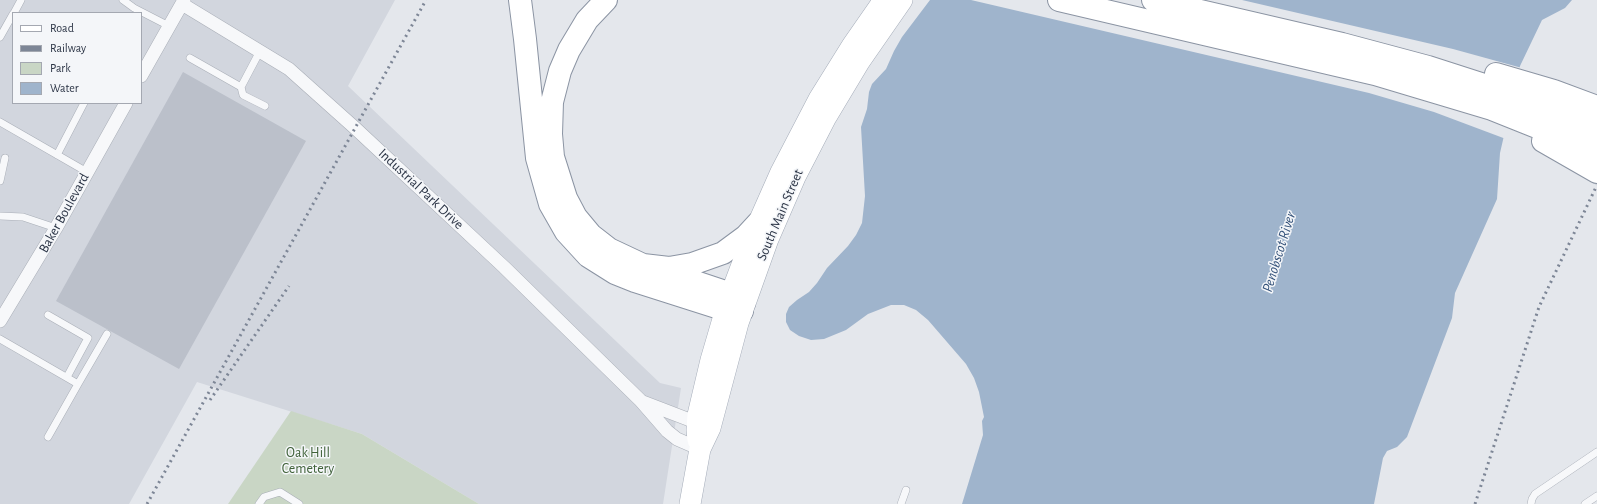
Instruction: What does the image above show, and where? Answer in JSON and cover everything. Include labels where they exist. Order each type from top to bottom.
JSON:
[{"type":"highway","points":[[520,0],[526,39],[537,158],[546,193],[559,223],[580,249],[606,268],[635,280],[736,304]]},
{"type":"highway","points":[[606,0],[594,12],[581,29],[569,50],[560,71],[554,92],[551,113],[552,151],[557,172],[566,198],[583,226],[591,235],[609,249],[736,304]]},
{"type":"highway","points":[[1059,0],[1375,74],[1458,98],[1524,121],[1597,151]]},
{"type":"highway","points":[[1153,0],[1400,59],[1479,82],[1522,97],[1597,129]]},
{"type":"highway","points":[[1342,44],[1391,51],[1470,67],[1548,89],[1597,107]]},
{"type":"highway","points":[[1458,98],[1538,139],[1597,172]]},
{"type":"highway","points":[[643,265],[669,268],[681,267],[704,261],[723,252],[738,242],[758,222]]},
{"type":"main road","name":"South Main Street","points":[[736,304],[758,222],[791,152],[819,99],[852,46],[884,0]]},
{"type":"main road","name":"South Main Street","points":[[690,504],[700,449],[697,436],[704,426],[704,387],[736,304],[816,137],[859,62],[902,0]]},
{"type":"street","points":[[142,74],[183,2]]},
{"type":"street","name":"Industrial Park Drive","points":[[183,2],[289,69],[355,128],[504,267],[640,400],[662,426],[683,443],[700,449]]},
{"type":"street","name":"Baker Boulevard","points":[[0,322],[56,228],[125,104]]},
{"type":"street","name":"Industrial Park Drive","points":[[640,400],[651,406],[704,426]]},
{"type":"lane","points":[[14,12],[21,0]]},
{"type":"lane","points":[[130,5],[169,26]]},
{"type":"lane","points":[[0,37],[12,16]]},
{"type":"lane","points":[[260,51],[241,87],[243,95],[265,106]]},
{"type":"lane","points":[[190,58],[241,87]]},
{"type":"lane","points":[[56,155],[83,104]]},
{"type":"lane","points":[[0,122],[87,172]]},
{"type":"lane","points":[[0,181],[5,158]]},
{"type":"lane","points":[[0,216],[23,217],[56,228]]},
{"type":"lane","points":[[48,315],[88,338],[67,377]]},
{"type":"lane","points":[[48,437],[107,334]]},
{"type":"lane","points":[[0,339],[78,384]]},
{"type":"lane","points":[[1531,504],[1532,499],[1536,494],[1597,452]]},
{"type":"lane","points":[[901,504],[906,490]]},
{"type":"lane","points":[[259,504],[264,497],[280,492],[299,504]]},
{"type":"lane","points":[[1585,504],[1597,496]]},
{"type":"shaded area","points":[[0,0],[395,0],[348,86],[660,383],[681,388],[663,504],[479,504],[362,434],[197,382],[129,504],[0,504]]},
{"type":"green space","name":"Oak Hill Cemetery","points":[[291,411],[362,434],[479,504],[228,504]]},
{"type":"water","name":"Penobscot River","points":[[930,0],[1572,0],[1565,8],[1542,20],[1520,66],[1500,153],[1497,199],[1455,293],[1452,318],[1407,437],[1397,447],[1387,451],[1383,458],[1374,504],[962,504],[983,435],[982,421],[984,417],[979,392],[974,378],[966,364],[928,320],[916,310],[904,305],[891,305],[868,314],[846,330],[824,339],[811,340],[799,336],[790,330],[786,322],[786,314],[789,307],[809,292],[817,283],[827,268],[848,246],[862,223],[865,196],[861,127],[867,109],[869,92],[872,84],[886,69],[902,37]]},
{"type":"pier","points":[[971,0],[1242,0],[1453,49],[1522,68],[1506,139],[1434,112],[1369,93]]},
{"type":"building","points":[[183,72],[306,141],[179,369],[56,301]]},
{"type":"railway","points":[[147,504],[426,0]]},
{"type":"railway","points":[[1475,504],[1539,307],[1597,185]]},
{"type":"railway","points":[[210,400],[289,286]]}]
